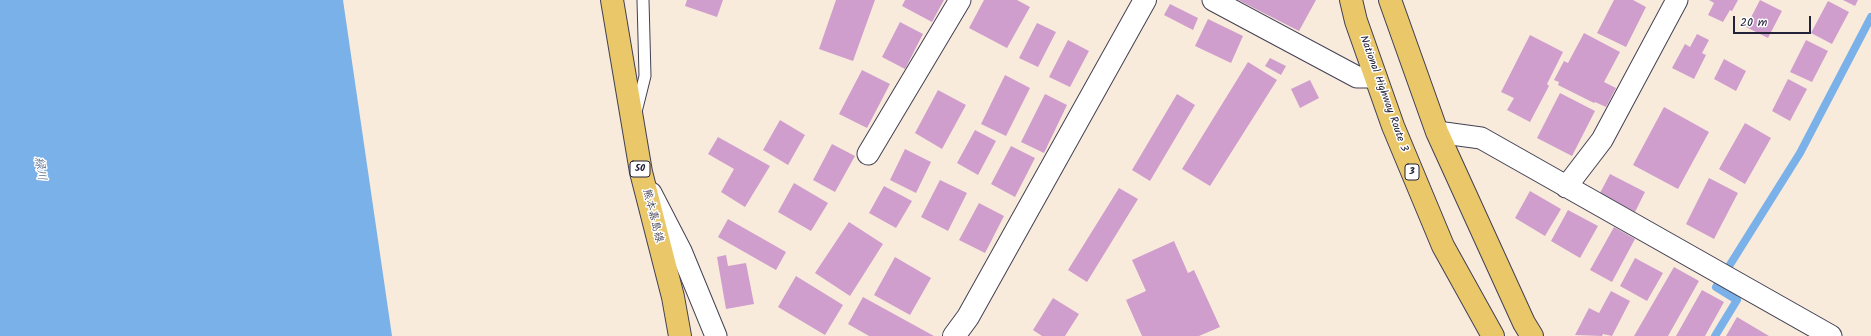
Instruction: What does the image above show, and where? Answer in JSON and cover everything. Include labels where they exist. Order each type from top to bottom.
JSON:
[{"type":"main road","name":"熊本嘉島線","points":[[612,0],[641,172],[672,297],[680,336]]},
{"type":"main road","name":"National Highway Route 3","points":[[1351,0],[1393,126],[1443,246],[1493,336]]},
{"type":"main road","points":[[1390,0],[1437,132],[1524,323],[1532,336]]},
{"type":"street","points":[[868,154],[960,0]]},
{"type":"street","points":[[954,336],[968,317],[1145,0]]},
{"type":"street","points":[[1213,0],[1358,77],[1376,77]]},
{"type":"street","points":[[1566,187],[1602,140],[1677,0]]},
{"type":"street","points":[[1437,132],[1482,138],[1831,336]]},
{"type":"street","points":[[641,172],[681,252],[716,336]]},
{"type":"lane","points":[[633,127],[645,76],[643,0]]},
{"type":"water","name":"緑川","points":[[0,0],[343,0],[392,336],[0,336]]},
{"type":"building","points":[[687,0],[723,0],[717,17],[685,6]]},
{"type":"building","points":[[836,0],[875,0],[853,61],[819,49]]},
{"type":"building","points":[[905,0],[944,0],[932,22],[902,6]]},
{"type":"building","points":[[984,0],[1017,0],[1030,7],[1007,48],[969,28]]},
{"type":"building","points":[[1238,0],[1316,0],[1299,31]]},
{"type":"building","points":[[1614,0],[1633,0],[1646,7],[1626,47],[1597,33]]},
{"type":"building","points":[[1709,0],[1738,0],[1732,11],[1730,10],[1723,22],[1708,15],[1714,3]]},
{"type":"building","points":[[1760,0],[1782,11],[1768,38],[1746,27]]},
{"type":"building","points":[[1843,0],[1858,0],[1855,6]]},
{"type":"building","points":[[1828,1],[1849,12],[1832,44],[1811,33]]},
{"type":"building","points":[[1170,4],[1198,18],[1193,30],[1164,15]]},
{"type":"building","points":[[1208,19],[1243,36],[1231,63],[1195,46]]},
{"type":"building","points":[[900,22],[923,34],[905,69],[882,57]]},
{"type":"building","points":[[1037,23],[1056,32],[1038,67],[1019,58]]},
{"type":"building","points":[[1584,33],[1620,52],[1604,82],[1616,88],[1606,107],[1595,102],[1594,103],[1558,85],[1559,82],[1554,80],[1564,61],[1568,63]]},
{"type":"building","points":[[1697,34],[1709,40],[1702,53],[1706,55],[1694,79],[1672,68],[1685,44],[1690,47]]},
{"type":"building","points":[[1530,35],[1563,52],[1547,84],[1549,86],[1530,122],[1507,110],[1514,98],[1501,92]]},
{"type":"building","points":[[1068,40],[1089,51],[1070,87],[1049,77]]},
{"type":"building","points":[[1806,40],[1828,51],[1812,82],[1790,72]]},
{"type":"building","points":[[1270,58],[1286,66],[1281,75],[1265,66]]},
{"type":"building","points":[[1724,59],[1746,71],[1736,91],[1714,79]]},
{"type":"building","points":[[1248,62],[1277,80],[1210,186],[1182,169]]},
{"type":"building","points":[[862,70],[890,84],[867,128],[839,114]]},
{"type":"building","points":[[1005,75],[1030,88],[1006,136],[981,124]]},
{"type":"building","points":[[1788,79],[1807,89],[1790,121],[1772,111]]},
{"type":"building","points":[[1310,80],[1319,98],[1300,108],[1291,89]]},
{"type":"building","points":[[938,90],[966,105],[942,149],[915,133]]},
{"type":"building","points":[[1560,93],[1595,111],[1572,156],[1537,138]]},
{"type":"building","points":[[1045,94],[1067,105],[1044,153],[1021,142]]},
{"type":"building","points":[[1177,94],[1195,105],[1150,181],[1132,170]]},
{"type":"building","points":[[1664,107],[1709,132],[1678,189],[1633,165]]},
{"type":"building","points":[[780,120],[805,135],[788,165],[763,150]]},
{"type":"building","points":[[1745,123],[1771,138],[1745,184],[1719,169]]},
{"type":"building","points":[[975,130],[996,141],[978,175],[957,163]]},
{"type":"building","points":[[718,137],[770,166],[745,207],[721,192],[734,169],[708,154]]},
{"type":"building","points":[[832,144],[855,156],[835,192],[813,180]]},
{"type":"building","points":[[1011,146],[1035,158],[1015,197],[991,184]]},
{"type":"building","points":[[905,149],[931,162],[916,193],[890,180]]},
{"type":"building","points":[[1610,174],[1645,192],[1635,212],[1600,193]]},
{"type":"building","points":[[1709,178],[1738,193],[1714,239],[1686,224]]},
{"type":"building","points":[[940,180],[967,193],[948,231],[921,217]]},
{"type":"building","points":[[794,183],[828,203],[811,231],[778,212]]},
{"type":"building","points":[[884,186],[912,201],[896,228],[869,213]]},
{"type":"building","points":[[1119,188],[1138,199],[1087,282],[1068,270]]},
{"type":"building","points":[[1530,191],[1561,209],[1545,236],[1515,218]]},
{"type":"building","points":[[979,203],[1004,216],[985,253],[959,240]]},
{"type":"building","points":[[1568,210],[1598,226],[1580,258],[1551,241]]},
{"type":"building","points":[[728,219],[786,252],[776,270],[718,237]]},
{"type":"building","points":[[849,222],[883,244],[850,296],[815,273]]},
{"type":"building","points":[[1614,227],[1635,239],[1612,282],[1590,270]]},
{"type":"building","points":[[1174,241],[1188,273],[1194,270],[1220,327],[1199,336],[1142,336],[1126,300],[1146,291],[1132,260]]},
{"type":"building","points":[[726,255],[728,266],[746,263],[754,304],[726,309],[717,257]]},
{"type":"building","points":[[895,257],[931,278],[910,315],[874,295]]},
{"type":"building","points":[[1635,258],[1663,273],[1647,301],[1620,286]]},
{"type":"building","points":[[1674,267],[1699,281],[1668,336],[1634,336]]},
{"type":"building","points":[[796,276],[843,305],[825,335],[778,307]]},
{"type":"building","points":[[1702,290],[1724,302],[1705,336],[1676,336]]},
{"type":"building","points":[[1611,291],[1630,301],[1612,336],[1603,334],[1602,336],[1575,335],[1589,308],[1599,313]]},
{"type":"building","points":[[863,297],[934,336],[869,336],[848,324]]},
{"type":"building","points":[[1053,298],[1079,314],[1065,336],[1042,336],[1033,330]]},
{"type":"building","points":[[1737,317],[1769,336],[1726,336]]},
{"type":"waterway","points":[[1715,336],[1737,300],[1716,287],[1800,153],[1871,17]]}]
